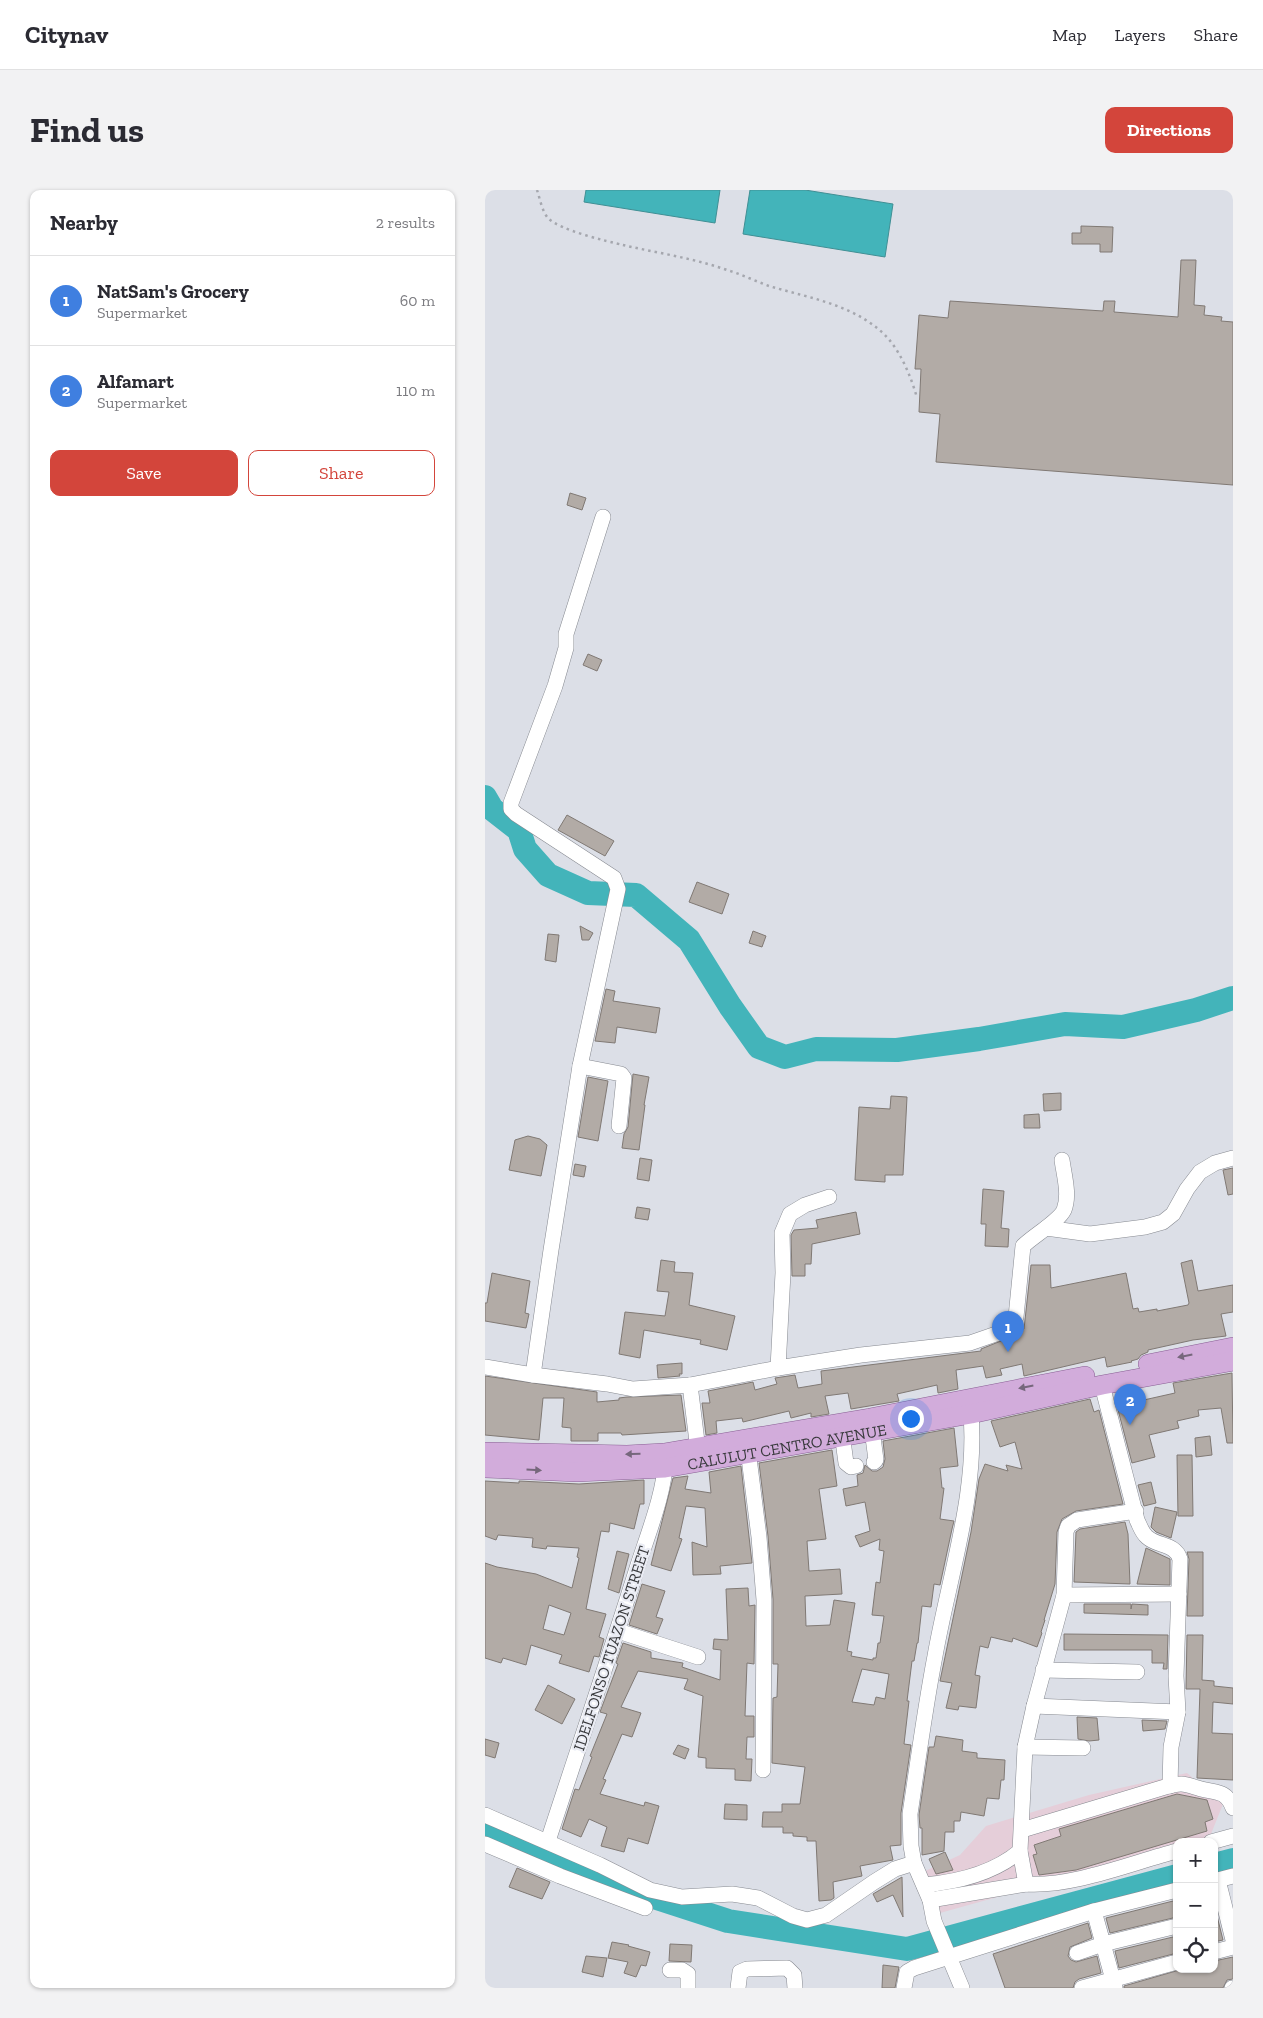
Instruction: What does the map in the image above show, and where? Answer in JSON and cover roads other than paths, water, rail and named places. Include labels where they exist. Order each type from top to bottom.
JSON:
[{"type":"main road","name":"CALULUT CENTRO AVENUE","points":[[485,1468],[577,1472],[665,1461],[970,1406],[1233,1347]]},
{"type":"main road","name":"CALULUT CENTRO AVENUE","points":[[970,1406],[1102,1385],[1233,1361]]},
{"type":"main road","name":"CALULUT CENTRO AVENUE","points":[[485,1452],[627,1455],[665,1461]]},
{"type":"street","points":[[533,1375],[581,1066],[616,896],[614,878],[522,819],[511,809],[511,803],[555,686],[566,648],[567,634],[603,517]]},
{"type":"street","points":[[581,1066],[621,1074],[624,1078],[619,1126]]},
{"type":"street","points":[[1046,1228],[1090,1234],[1145,1227],[1163,1222],[1173,1214],[1187,1188],[1200,1172],[1215,1164],[1233,1158]]},
{"type":"street","points":[[485,1367],[633,1389],[691,1385],[778,1368],[861,1355],[970,1343],[996,1334],[1009,1326],[1016,1317],[1023,1246],[1046,1228],[1063,1211],[1066,1194],[1062,1160]]},
{"type":"street","points":[[778,1368],[783,1273],[782,1233],[790,1214],[805,1206],[829,1198]]},
{"type":"street","points":[[691,1385],[699,1455]]},
{"type":"street","points":[[1102,1385],[1142,1531],[1148,1538],[1174,1549],[1180,1559],[1175,1676],[1178,1712],[1171,1747],[1170,1786]]},
{"type":"street","points":[[962,1988],[934,1921],[930,1900],[915,1863],[911,1846],[910,1814],[935,1656],[958,1544],[971,1467],[970,1406]]},
{"type":"street","points":[[871,1425],[876,1460],[874,1462]]},
{"type":"street","points":[[841,1430],[846,1463],[848,1466],[856,1466]]},
{"type":"street","points":[[748,1447],[759,1537],[764,1600],[763,1770]]},
{"type":"street","name":"IDELFONSO TUAZON STREET","points":[[548,1841],[618,1631],[655,1512],[665,1461]]},
{"type":"street","points":[[1026,1884],[1020,1850],[1025,1747],[1043,1670],[1064,1595],[1066,1532],[1068,1526],[1077,1520],[1136,1511]]},
{"type":"street","points":[[1064,1595],[1179,1594]]},
{"type":"street","points":[[618,1631],[698,1657]]},
{"type":"street","points":[[1043,1670],[1137,1672]]},
{"type":"street","points":[[1034,1706],[1178,1712]]},
{"type":"street","points":[[1025,1747],[1083,1748]]},
{"type":"street","points":[[1022,1830],[1184,1783],[1200,1789],[1221,1793],[1232,1803]]},
{"type":"street","points":[[485,1815],[548,1841],[650,1890],[682,1897],[732,1894],[759,1898],[793,1916],[807,1920],[826,1915],[895,1869],[915,1863]]},
{"type":"street","points":[[1218,1840],[1233,1836]]},
{"type":"street","points":[[485,1844],[560,1876],[645,1908]]},
{"type":"street","points":[[930,1900],[947,1890],[1000,1866],[1020,1850]]},
{"type":"street","points":[[924,1885],[947,1890],[1026,1884],[1038,1885],[1071,1880],[1173,1852]]},
{"type":"street","points":[[1222,1879],[1225,1914],[1233,1940]]},
{"type":"street","points":[[904,1988],[907,1972],[947,1951],[1173,1891]]},
{"type":"street","points":[[1094,1911],[1114,1983]]},
{"type":"street","points":[[1077,1953],[1103,1944],[1173,1927]]},
{"type":"street","points":[[1218,1951],[1233,1947]]},
{"type":"street","points":[[1082,1988],[1114,1983],[1173,1963]]},
{"type":"street","points":[[738,1988],[740,1972],[747,1969],[787,1968],[794,1975],[795,1988]]},
{"type":"street","points":[[670,1970],[682,1970],[688,1974],[687,1988]]},
{"type":"water","points":[[586,190],[720,190],[715,223],[584,202]]},
{"type":"water","points":[[750,190],[805,190],[893,204],[885,257],[743,234]]},
{"type":"waterway","points":[[485,797],[492,809],[519,830],[525,849],[548,875],[588,893],[636,895],[689,940],[730,1006],[759,1047],[785,1057],[816,1049],[897,1050],[979,1039],[1065,1024],[1123,1027],[1196,1010],[1233,998]]},
{"type":"waterway","points":[[485,1826],[614,1884],[728,1921],[907,1949],[1173,1877]]},
{"type":"waterway","points":[[1218,1864],[1233,1860]]},
{"type":"place","name":"NatSam's Grocery","points":[[1008,1352]]},
{"type":"place","name":"Alfamart","points":[[1130,1425]]}]
